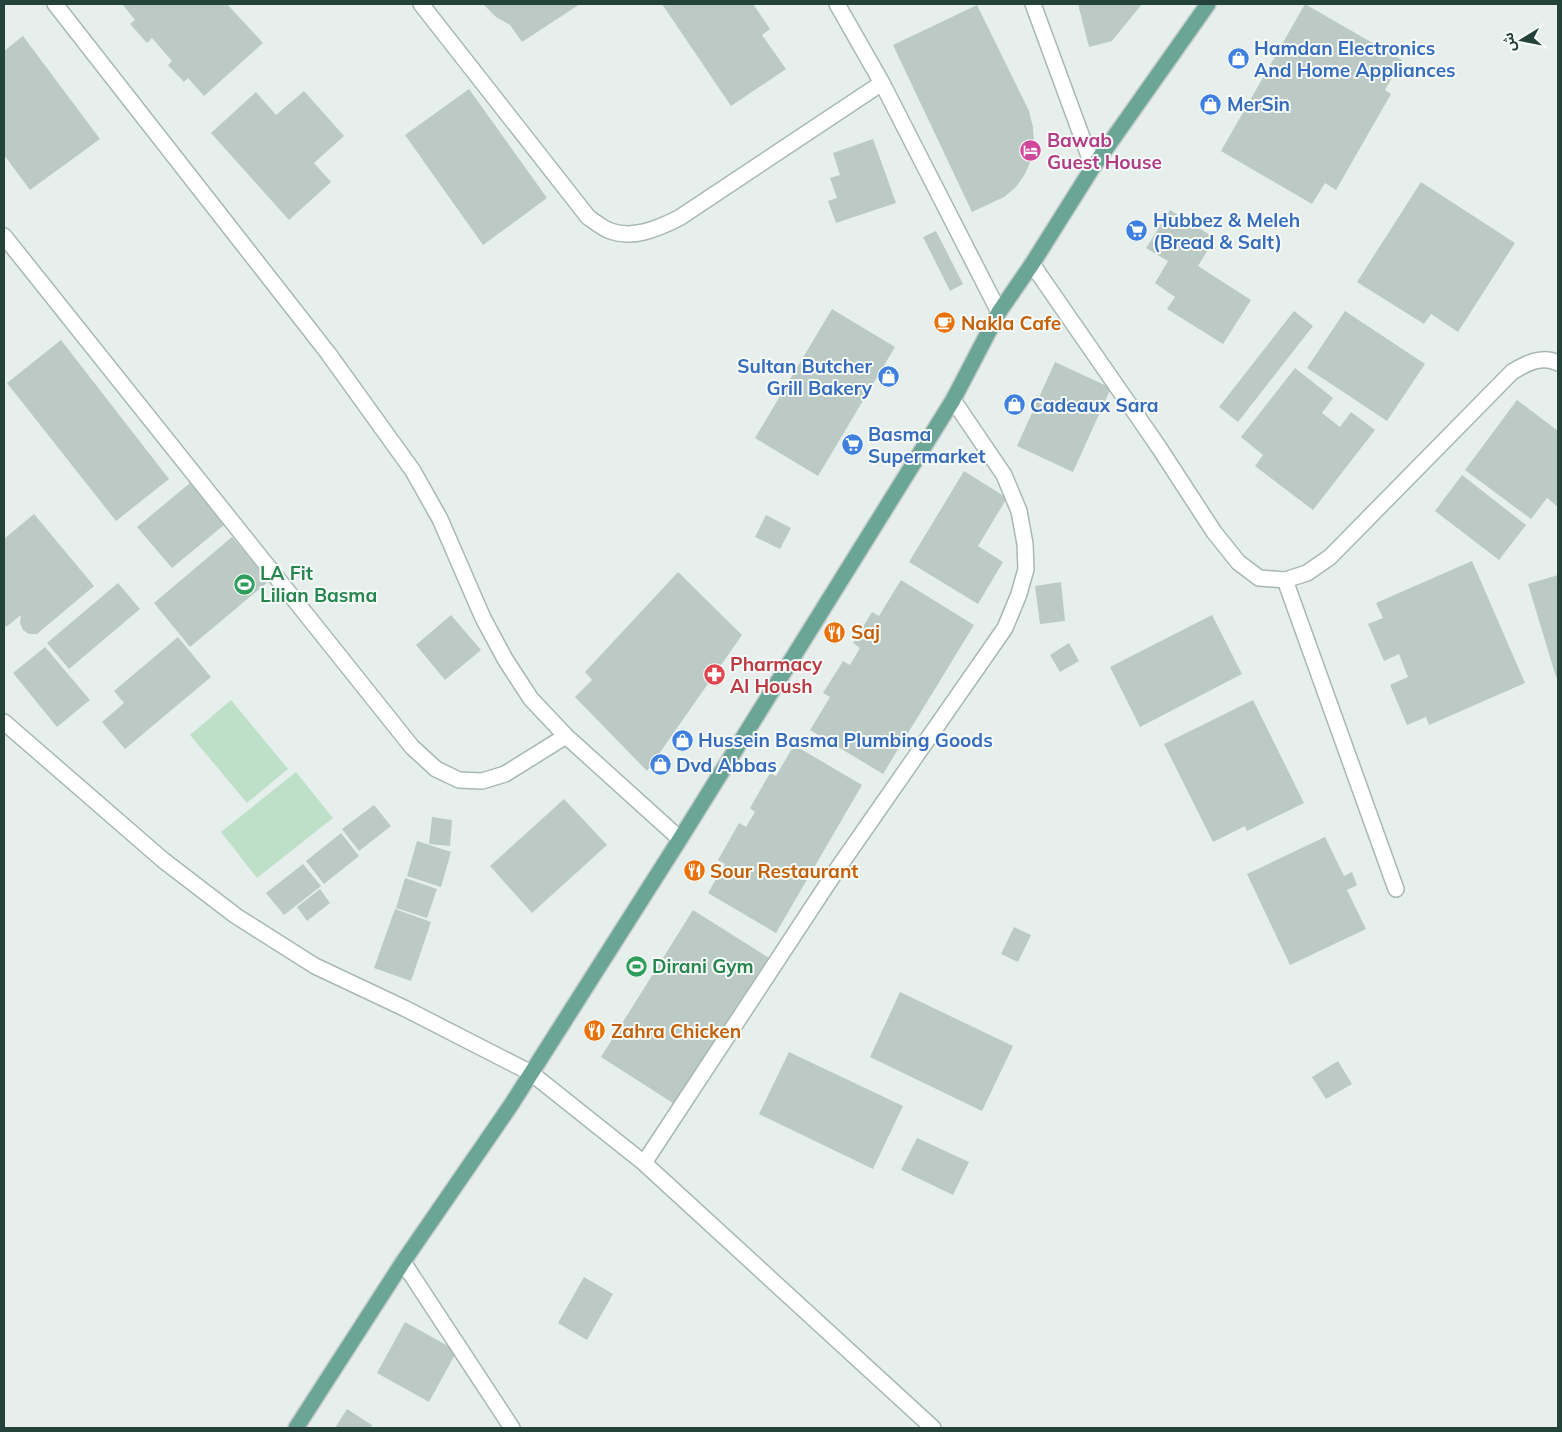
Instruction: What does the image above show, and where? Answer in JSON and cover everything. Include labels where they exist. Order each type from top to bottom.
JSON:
[{"type":"main road","points":[[296,1428],[403,1262],[531,1073],[680,839],[953,400],[999,312],[1032,264],[1093,167],[1208,4]]},
{"type":"street","points":[[55,4],[328,353],[413,471],[440,519],[483,618],[505,659],[531,699],[566,736],[680,839]]},
{"type":"street","points":[[421,4],[588,217],[608,230],[634,235],[658,229],[678,218],[882,83]]},
{"type":"street","points":[[837,4],[882,83],[999,312]]},
{"type":"street","points":[[1034,4],[1093,167]]},
{"type":"street","points":[[4,236],[406,739],[436,770],[459,780],[482,780],[505,774],[566,736]]},
{"type":"street","points":[[1032,264],[1158,446],[1214,532],[1238,562],[1259,578],[1284,580],[1307,572],[1330,557],[1512,372],[1530,361],[1551,359],[1558,363]]},
{"type":"street","points":[[644,1163],[838,868],[1005,628],[1019,594],[1026,569],[1025,544],[1019,511],[1004,475],[953,400]]},
{"type":"street","points":[[1284,580],[1396,889]]},
{"type":"street","points":[[4,722],[163,860],[236,916],[315,966],[404,1008],[531,1073],[644,1163],[933,1428]]},
{"type":"street","points":[[403,1262],[512,1428]]},
{"type":"green space","points":[[231,700],[288,769],[247,803],[190,735]]},
{"type":"green space","points":[[296,772],[333,818],[257,878],[221,832]]},
{"type":"building","points":[[227,4],[263,43],[204,96],[188,78],[184,82],[168,65],[172,61],[152,38],[147,43],[130,24],[135,20],[123,5]]},
{"type":"building","points":[[483,4],[580,4],[522,42],[510,25],[496,17]]},
{"type":"building","points":[[662,4],[753,4],[770,29],[762,35],[786,69],[731,106]]},
{"type":"building","points":[[1078,4],[1142,4],[1112,41],[1089,47]]},
{"type":"building","points":[[1305,4],[1402,60],[1385,90],[1391,94],[1336,190],[1325,183],[1312,204],[1221,151]]},
{"type":"building","points":[[977,5],[1029,111],[1033,127],[1034,144],[1031,160],[1025,174],[1016,187],[1004,197],[972,212],[893,45]]},
{"type":"building","points":[[23,36],[100,139],[30,190],[4,155],[4,51]]},
{"type":"building","points":[[469,89],[547,198],[483,245],[405,135]]},
{"type":"building","points":[[304,91],[344,136],[314,163],[331,182],[289,220],[211,133],[256,92],[276,115]]},
{"type":"building","points":[[873,139],[896,203],[836,223],[828,201],[837,198],[830,178],[840,175],[833,153]]},
{"type":"building","points":[[1421,182],[1515,243],[1458,332],[1431,314],[1424,324],[1357,282]]},
{"type":"building","points":[[1170,210],[1215,238],[1198,266],[1251,300],[1223,344],[1167,309],[1175,297],[1155,283],[1168,261],[1146,248]]},
{"type":"building","points":[[936,231],[963,284],[950,291],[923,237]]},
{"type":"building","points":[[832,309],[895,347],[818,476],[755,438]]},
{"type":"building","points":[[1294,311],[1313,326],[1238,422],[1219,407]]},
{"type":"building","points":[[1345,311],[1425,364],[1387,421],[1307,368]]},
{"type":"building","points":[[61,340],[169,479],[116,521],[7,383]]},
{"type":"building","points":[[1055,362],[1111,388],[1073,472],[1017,446]]},
{"type":"building","points":[[1295,368],[1333,398],[1322,413],[1340,427],[1351,412],[1375,430],[1313,510],[1255,466],[1263,455],[1241,437]]},
{"type":"building","points":[[1517,400],[1558,431],[1558,507],[1547,498],[1531,519],[1465,470]]},
{"type":"building","points":[[964,471],[1007,498],[978,546],[1003,562],[978,604],[909,562]]},
{"type":"building","points":[[1462,475],[1526,525],[1499,560],[1435,511]]},
{"type":"building","points":[[190,483],[224,525],[172,568],[137,527]]},
{"type":"building","points":[[34,514],[94,586],[37,634],[29,634],[23,630],[20,623],[21,615],[6,627],[4,624],[4,539]]},
{"type":"building","points":[[766,515],[791,528],[780,549],[755,537]]},
{"type":"building","points":[[232,537],[269,581],[190,647],[154,603]]},
{"type":"building","points":[[1472,561],[1525,683],[1429,725],[1426,717],[1407,725],[1390,685],[1408,677],[1399,654],[1384,661],[1368,624],[1383,618],[1376,603]]},
{"type":"building","points":[[678,572],[742,635],[647,771],[575,697],[592,680],[585,672]]},
{"type":"building","points":[[1558,575],[1558,677],[1556,677],[1528,584]]},
{"type":"building","points":[[901,580],[974,625],[883,774],[810,730],[830,697],[823,693],[843,661],[850,665],[860,648],[853,643],[872,612],[879,616]]},
{"type":"building","points":[[1061,582],[1065,621],[1040,624],[1035,586]]},
{"type":"building","points":[[118,583],[140,609],[69,669],[47,643]]},
{"type":"building","points":[[451,615],[481,650],[445,680],[416,645]]},
{"type":"building","points":[[1212,615],[1242,674],[1140,727],[1110,667]]},
{"type":"building","points":[[178,637],[211,677],[125,749],[102,722],[124,703],[114,691]]},
{"type":"building","points":[[1069,643],[1079,661],[1060,672],[1050,655]]},
{"type":"building","points":[[45,647],[90,700],[57,727],[13,673]]},
{"type":"building","points":[[1253,700],[1304,803],[1247,831],[1245,826],[1213,842],[1164,744]]},
{"type":"building","points":[[794,745],[862,785],[776,933],[708,893],[725,864],[718,860],[739,823],[746,827],[755,812],[750,808],[770,773],[776,776]]},
{"type":"building","points":[[564,799],[607,845],[532,913],[490,866]]},
{"type":"building","points":[[374,805],[391,826],[359,851],[342,829]]},
{"type":"building","points":[[432,817],[452,820],[450,846],[429,844]]},
{"type":"building","points":[[341,833],[359,856],[324,884],[306,861]]},
{"type":"building","points":[[1325,837],[1344,876],[1352,872],[1357,885],[1347,890],[1366,929],[1290,965],[1247,874]]},
{"type":"building","points":[[417,841],[451,852],[441,887],[407,876]]},
{"type":"building","points":[[303,864],[321,886],[284,915],[266,893]]},
{"type":"building","points":[[405,878],[437,889],[427,918],[396,908]]},
{"type":"building","points":[[320,889],[330,903],[307,921],[297,907]]},
{"type":"building","points":[[395,909],[431,922],[411,981],[374,968]]},
{"type":"building","points":[[693,910],[769,958],[676,1105],[601,1057]]},
{"type":"building","points":[[1014,927],[1031,935],[1018,962],[1001,954]]},
{"type":"building","points":[[900,992],[1013,1046],[982,1111],[870,1057]]},
{"type":"building","points":[[789,1052],[903,1106],[873,1169],[759,1114]]},
{"type":"building","points":[[1338,1061],[1352,1084],[1326,1099],[1312,1077]]},
{"type":"building","points":[[917,1138],[969,1162],[953,1195],[901,1170]]},
{"type":"building","points":[[584,1277],[613,1294],[587,1340],[558,1323]]},
{"type":"building","points":[[405,1322],[457,1351],[429,1402],[377,1373]]},
{"type":"building","points":[[347,1409],[372,1425],[371,1428],[335,1428]]},
{"type":"place","name":"Hamdan Electronics And Home Appliances","points":[[1238,59]]},
{"type":"place","name":"MerSin","points":[[1211,104]]},
{"type":"place","name":"Bawab Guest House","points":[[1031,151]]},
{"type":"place","name":"Hubbez & Meleh (Bread & Salt)","points":[[1137,231]]},
{"type":"place","name":"Nakla Cafe","points":[[945,323]]},
{"type":"place","name":"Sultan Butcher Grill Bakery","points":[[888,377]]},
{"type":"place","name":"Cadeaux Sara","points":[[1014,405]]},
{"type":"place","name":"Basma Supermarket","points":[[852,445]]},
{"type":"place","name":"LA Fit Lilian Basma","points":[[244,584]]},
{"type":"place","name":"Saj","points":[[835,632]]},
{"type":"place","name":"Pharmacy Al Housh","points":[[714,675]]},
{"type":"place","name":"Hussein Basma Plumbing Goods","points":[[682,740]]},
{"type":"place","name":"Dvd Abbas","points":[[660,765]]},
{"type":"place","name":"Sour Restaurant","points":[[694,871]]},
{"type":"place","name":"Dirani Gym","points":[[636,966]]},
{"type":"place","name":"Zahra Chicken","points":[[595,1031]]}]
